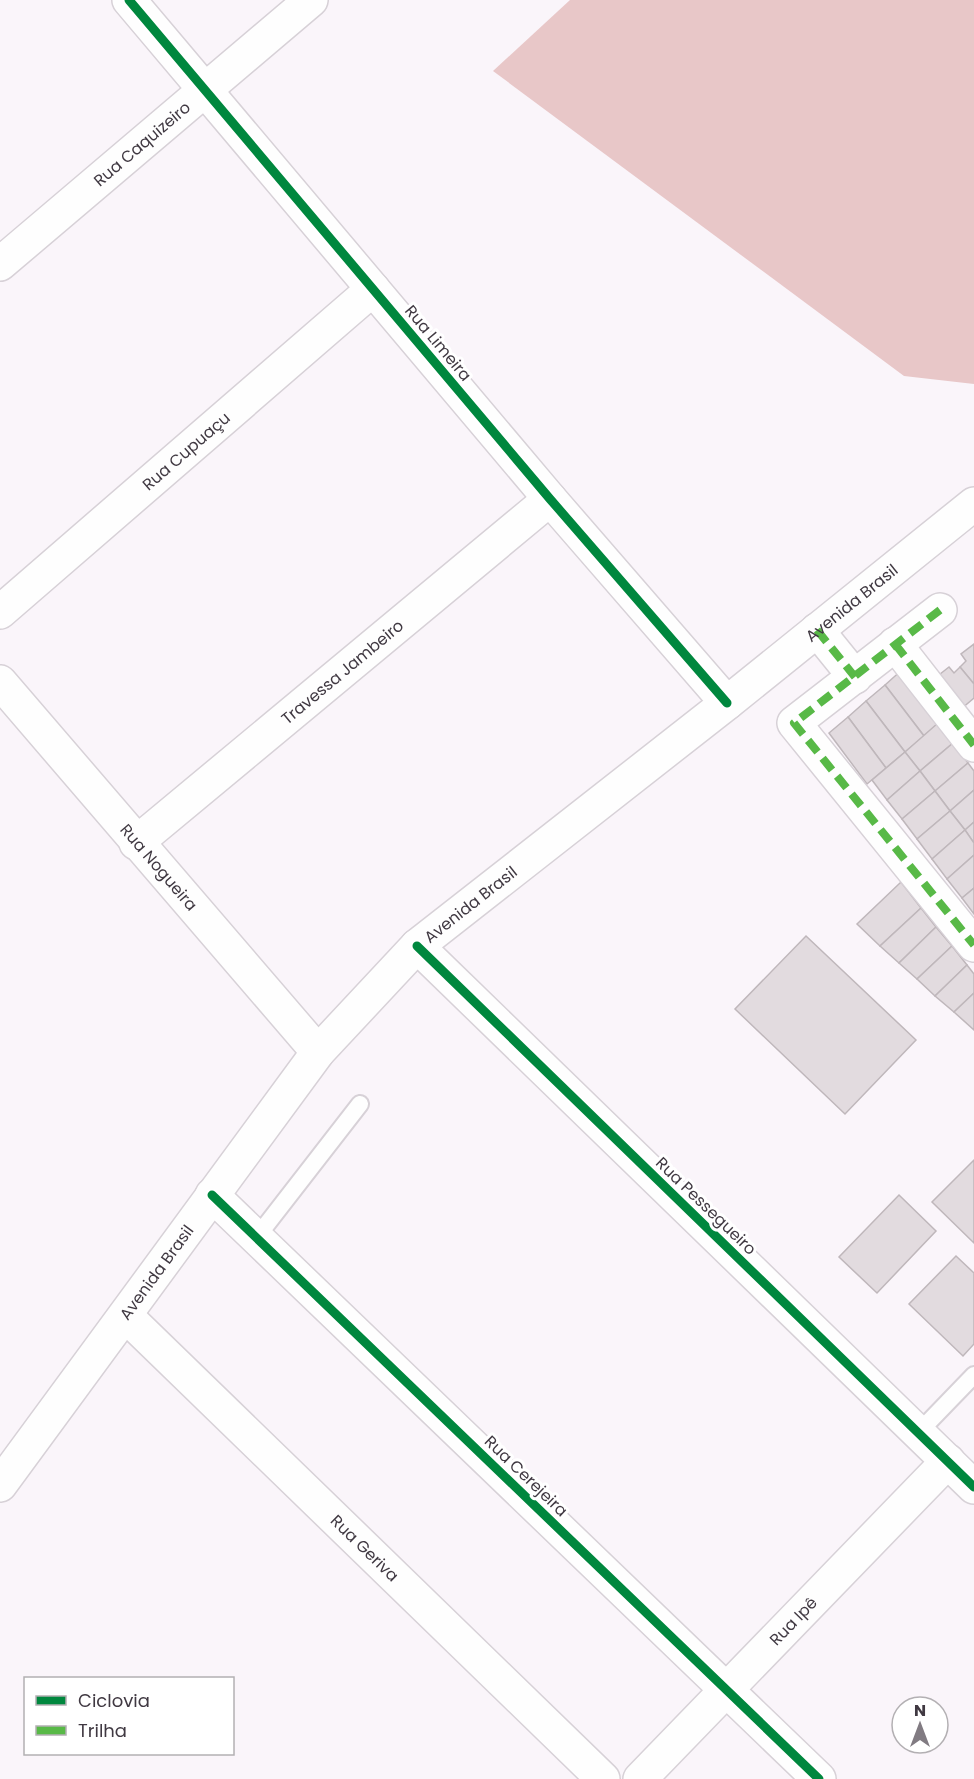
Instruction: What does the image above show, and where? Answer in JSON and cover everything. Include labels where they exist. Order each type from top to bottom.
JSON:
[{"type":"street","name":"Rua Limeira","points":[[129,0],[550,499],[727,703]]},
{"type":"street","name":"Rua Caquizeiro","points":[[0,264],[311,0]]},
{"type":"street","name":"Rua Cupuaçu","points":[[0,612],[373,289]]},
{"type":"street","name":"Travessa Jambeiro","points":[[136,843],[550,499]]},
{"type":"street","name":"Avenida Brasil","points":[[0,1485],[318,1052],[417,946],[727,703],[974,504]]},
{"type":"street","points":[[940,610],[855,677],[794,721],[794,725],[974,945]]},
{"type":"street","points":[[817,630],[855,677]]},
{"type":"street","points":[[894,644],[974,745]]},
{"type":"street","name":"Rua Nogueira","points":[[0,682],[318,1052]]},
{"type":"street","name":"Rua Pessegueiro","points":[[417,946],[974,1487]]},
{"type":"street","name":"Rua Cerejeira","points":[[212,1196],[819,1779]]},
{"type":"street","name":"Rua Geriva","points":[[126,1316],[603,1779]]},
{"type":"street","name":"Rua Ipê","points":[[640,1779],[948,1461]]},
{"type":"lane","points":[[256,1238],[360,1104]]},
{"type":"lane","points":[[918,1432],[974,1375]]},
{"type":"shaded area","points":[[570,0],[974,0],[974,384],[904,376],[493,71]]},
{"type":"building","points":[[974,644],[974,684],[960,667],[966,661],[961,654]]},
{"type":"building","points":[[949,667],[954,673],[960,667],[974,684],[974,698],[961,709],[935,678]]},
{"type":"building","points":[[904,668],[942,720],[924,736],[885,685]]},
{"type":"building","points":[[885,685],[924,736],[905,752],[866,701]]},
{"type":"building","points":[[866,701],[905,752],[886,768],[848,717]]},
{"type":"building","points":[[848,717],[886,768],[867,784],[829,733]]},
{"type":"building","points":[[938,723],[953,743],[920,771],[905,752]]},
{"type":"building","points":[[953,743],[968,763],[935,791],[920,771]]},
{"type":"building","points":[[905,752],[920,771],[887,800],[872,780]]},
{"type":"building","points":[[968,763],[974,771],[974,790],[950,811],[935,791]]},
{"type":"building","points":[[920,771],[935,791],[902,819],[887,800]]},
{"type":"building","points":[[974,790],[974,822],[965,830],[950,811]]},
{"type":"building","points":[[935,791],[950,811],[917,839],[902,819]]},
{"type":"building","points":[[950,811],[965,830],[932,859],[917,839]]},
{"type":"building","points":[[974,822],[974,843],[965,830]]},
{"type":"building","points":[[965,830],[974,843],[974,855],[947,879],[932,859]]},
{"type":"building","points":[[974,855],[974,888],[962,898],[947,879]]},
{"type":"building","points":[[901,882],[921,908],[880,946],[857,924]]},
{"type":"building","points":[[974,888],[974,914],[962,898]]},
{"type":"building","points":[[921,908],[936,927],[899,963],[880,946]]},
{"type":"building","points":[[936,927],[952,946],[917,979],[899,963]]},
{"type":"building","points":[[806,936],[916,1040],[845,1114],[735,1009]]},
{"type":"building","points":[[952,946],[967,965],[935,996],[917,979]]},
{"type":"building","points":[[967,965],[974,974],[974,993],[954,1012],[935,996]]},
{"type":"building","points":[[974,993],[974,1030],[954,1012]]},
{"type":"building","points":[[974,1160],[974,1243],[932,1202]]},
{"type":"building","points":[[899,1195],[936,1231],[877,1293],[839,1257]]},
{"type":"building","points":[[956,1256],[974,1273],[974,1344],[963,1356],[909,1304]]},
{"type":"marked path","points":[[940,610],[794,723],[974,945]]},
{"type":"marked path","points":[[817,630],[855,677]]},
{"type":"marked path","points":[[895,644],[974,745]]},
{"type":"cycle path","points":[[129,0],[550,499],[727,703]]},
{"type":"cycle path","points":[[417,946],[974,1487]]},
{"type":"cycle path","points":[[212,1195],[819,1779]]}]
